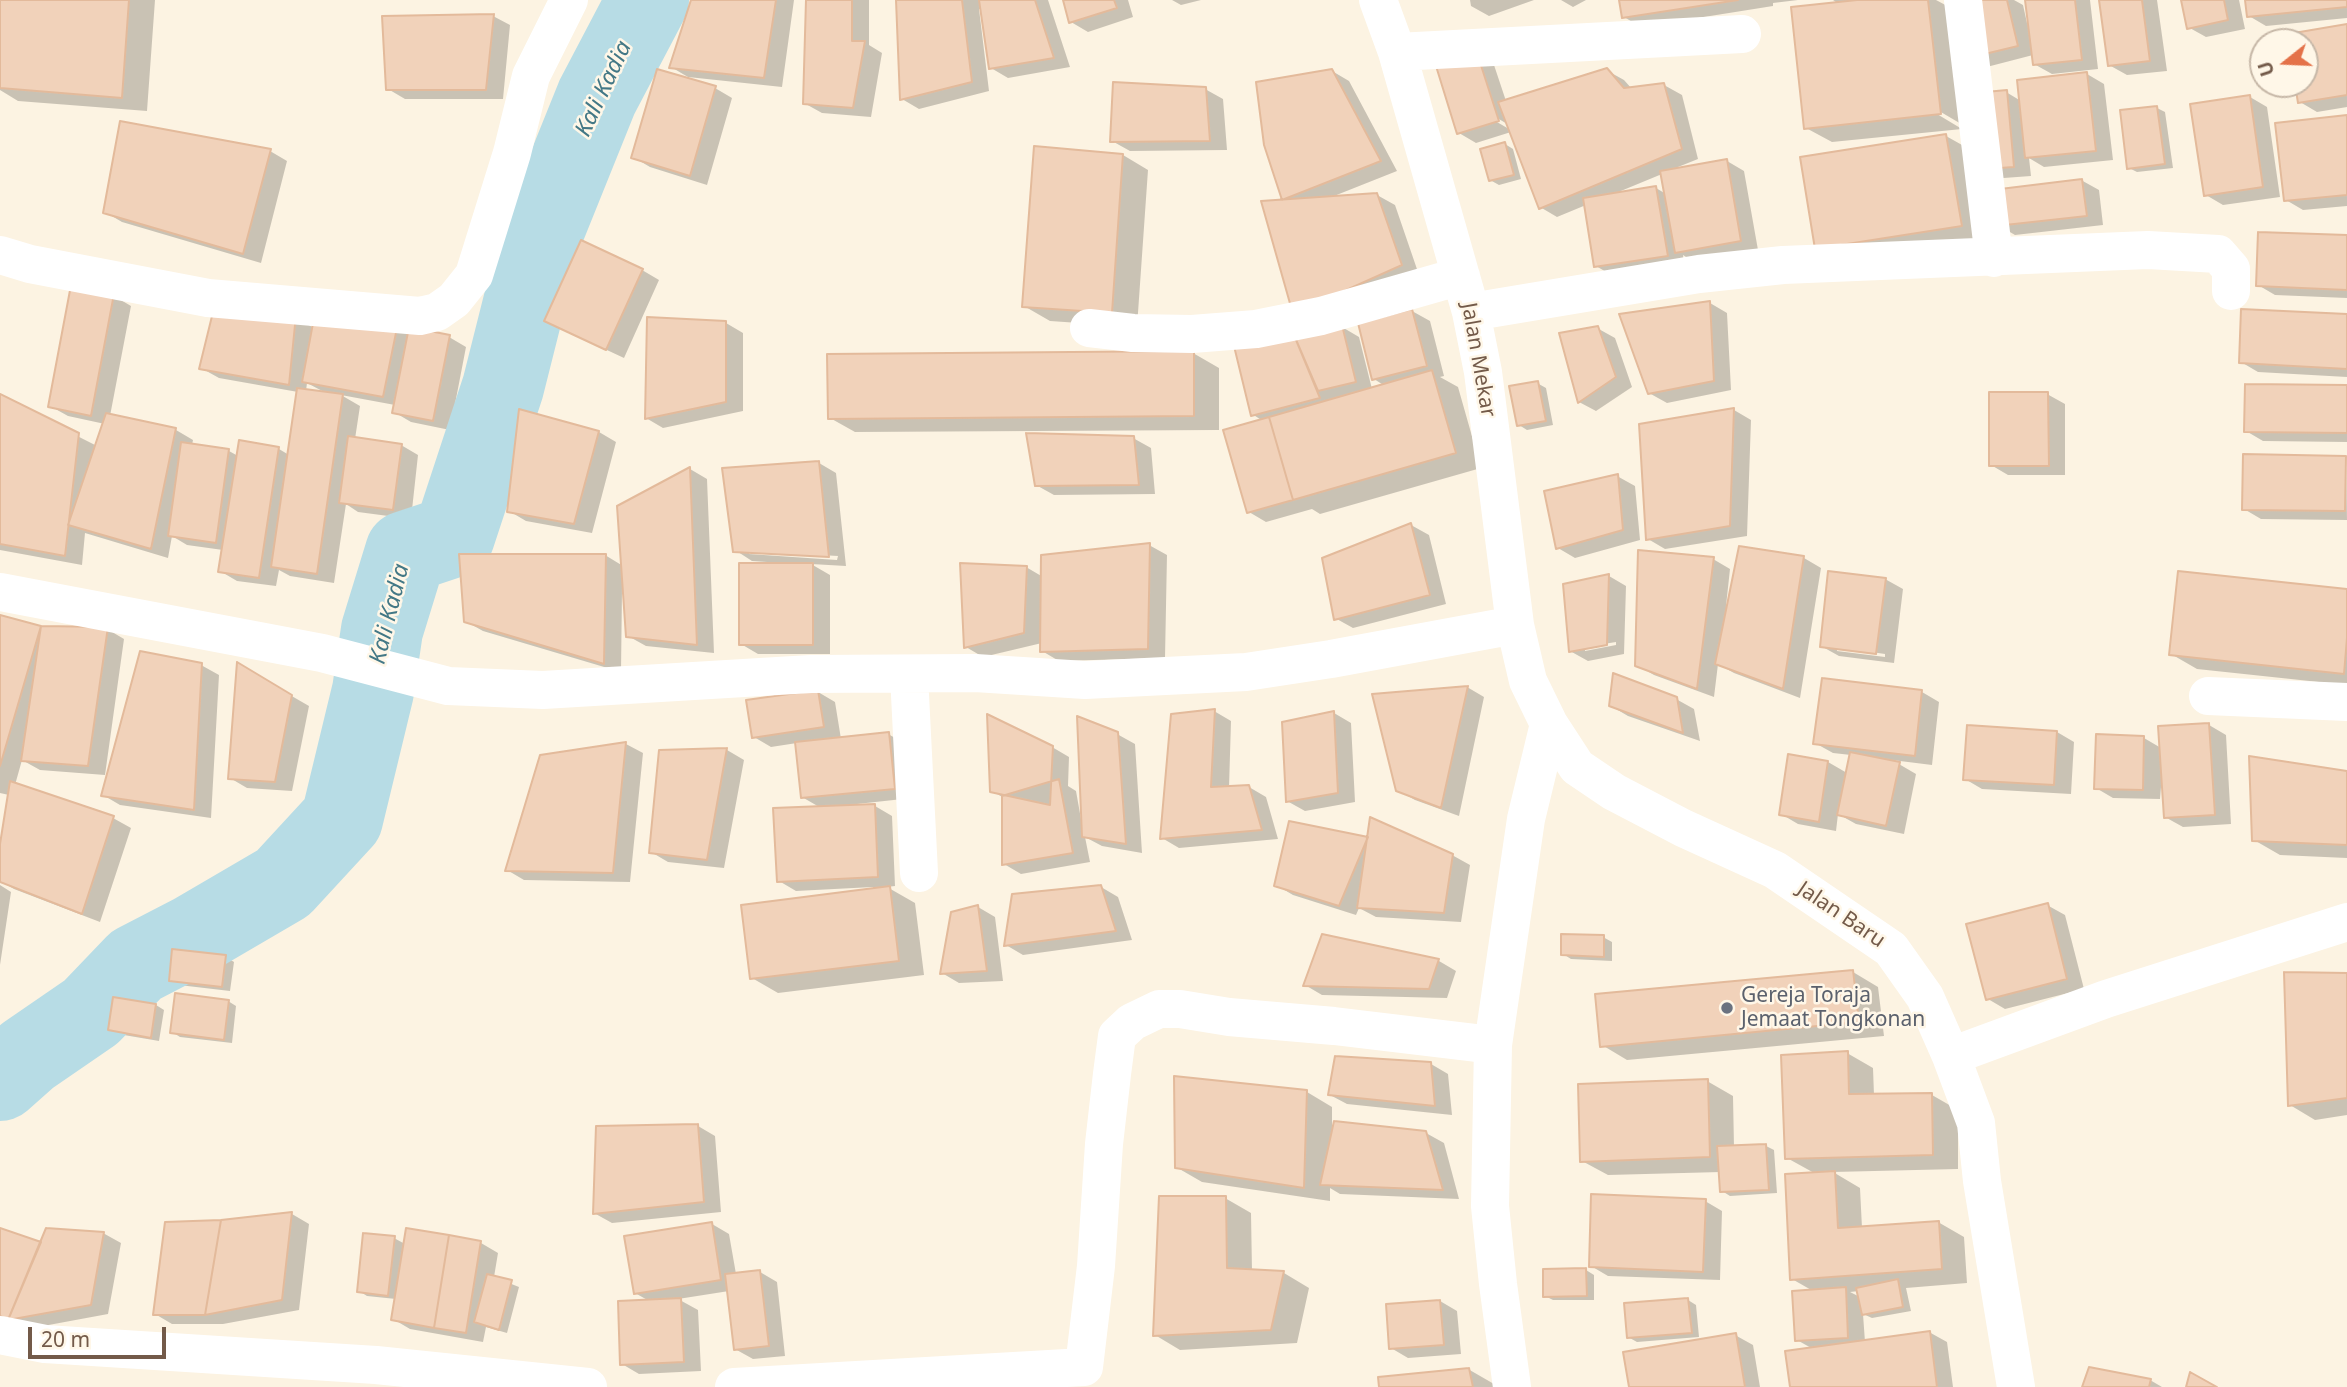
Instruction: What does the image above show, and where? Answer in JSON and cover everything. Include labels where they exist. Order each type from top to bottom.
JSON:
[{"type":"street","points":[[0,255],[30,264],[208,298],[420,316],[437,312],[454,300],[474,275],[512,153],[531,76],[569,0]]},
{"type":"street","name":"Jalan Mekar","points":[[1378,0],[1397,52],[1471,312],[1483,372],[1515,625],[1528,681],[1549,724]]},
{"type":"street","points":[[1963,0],[1994,258]]},
{"type":"street","points":[[1397,52],[1742,34]]},
{"type":"street","points":[[1471,312],[1699,274],[1783,265],[2148,250],[2218,254],[2231,270],[2231,291]]},
{"type":"street","points":[[1089,328],[1133,333],[1192,334],[1256,330],[1321,316],[1461,276]]},
{"type":"street","points":[[0,592],[322,653],[447,686],[544,690],[811,674],[975,673],[1085,680],[1246,671],[1331,659],[1515,625]]},
{"type":"street","points":[[909,675],[919,873]]},
{"type":"street","points":[[2208,696],[2347,702]]},
{"type":"street","points":[[1512,1387],[1490,1206],[1493,1045],[1526,819],[1549,724]]},
{"type":"street","name":"Jalan Baru","points":[[1549,724],[1577,767],[1614,792],[1683,828],[1775,870],[1891,949],[1925,997],[1976,1123],[1986,1208],[2015,1387]]},
{"type":"street","points":[[1951,1056],[2106,999],[2347,922]]},
{"type":"street","points":[[734,1387],[1084,1377],[1096,1266],[1104,1144],[1117,1036],[1132,1022],[1159,1010],[1180,1009],[1229,1017],[1334,1026],[1493,1045]]},
{"type":"street","points":[[0,1335],[45,1344],[376,1366],[588,1387]]},
{"type":"building","points":[[0,0],[129,0],[122,98],[0,88]]},
{"type":"building","points":[[691,0],[776,0],[764,78],[669,68]]},
{"type":"building","points":[[806,0],[852,0],[852,41],[865,41],[853,108],[803,104]]},
{"type":"building","points":[[896,0],[962,0],[972,82],[900,100]]},
{"type":"building","points":[[979,0],[1035,0],[1054,58],[989,69]]},
{"type":"building","points":[[1063,0],[1114,0],[1117,8],[1069,23]]},
{"type":"building","points":[[1619,0],[1738,0],[1622,18]]},
{"type":"building","points":[[1857,0],[1928,0],[1941,114],[1804,129],[1791,7]]},
{"type":"building","points":[[1978,0],[2007,0],[2018,46],[1960,60]]},
{"type":"building","points":[[2025,0],[2075,0],[2082,60],[2033,65]]},
{"type":"building","points":[[2099,0],[2142,0],[2150,61],[2108,66]]},
{"type":"building","points":[[2181,0],[2224,0],[2228,20],[2187,29]]},
{"type":"building","points":[[2245,0],[2347,0],[2347,7],[2247,17]]},
{"type":"building","points":[[494,14],[486,90],[386,90],[382,16]]},
{"type":"building","points":[[2347,24],[2347,95],[2298,103],[2297,98],[2319,98],[2319,29]]},
{"type":"building","points":[[1477,53],[1499,121],[1457,134],[1436,66]]},
{"type":"building","points":[[1607,68],[1624,88],[1664,83],[1682,149],[1539,209],[1498,102]]},
{"type":"building","points":[[657,69],[716,86],[690,176],[631,158]]},
{"type":"building","points":[[1332,69],[1381,161],[1282,200],[1264,145],[1256,82]]},
{"type":"building","points":[[2087,72],[2096,151],[2025,158],[2017,80]]},
{"type":"building","points":[[1113,82],[1206,87],[1210,141],[1110,142]]},
{"type":"building","points":[[2007,90],[2014,167],[1971,170],[1964,94]]},
{"type":"building","points":[[2249,95],[2263,187],[2204,196],[2190,104]]},
{"type":"building","points":[[2157,106],[2165,164],[2127,169],[2120,110]]},
{"type":"building","points":[[2347,115],[2347,195],[2284,201],[2275,123]]},
{"type":"building","points":[[120,121],[271,149],[243,254],[103,213]]},
{"type":"building","points":[[1946,134],[1962,226],[1815,249],[1800,157]]},
{"type":"building","points":[[1505,142],[1514,175],[1489,181],[1480,149]]},
{"type":"building","points":[[1034,146],[1123,154],[1112,313],[1022,307]]},
{"type":"building","points":[[1727,159],[1741,241],[1675,253],[1660,171]]},
{"type":"building","points":[[2082,179],[2087,216],[1996,226],[1992,190]]},
{"type":"building","points":[[1656,186],[1668,256],[1594,267],[1583,198]]},
{"type":"building","points":[[1377,193],[1402,265],[1293,314],[1261,201]]},
{"type":"building","points":[[2258,232],[2347,235],[2347,290],[2256,286]]},
{"type":"building","points":[[581,240],[643,269],[606,350],[544,321]]},
{"type":"building","points":[[71,285],[114,294],[91,416],[48,407]]},
{"type":"building","points":[[1710,301],[1714,381],[1648,394],[1619,314]]},
{"type":"building","points":[[316,307],[398,323],[383,397],[302,382]]},
{"type":"building","points":[[1412,309],[1427,366],[1372,380],[1358,323]]},
{"type":"building","points":[[2241,309],[2347,314],[2347,369],[2239,363]]},
{"type":"building","points":[[213,312],[296,315],[289,385],[199,369]]},
{"type":"building","points":[[647,317],[726,321],[726,402],[645,419]]},
{"type":"building","points":[[1342,325],[1356,382],[1318,391],[1294,335]]},
{"type":"building","points":[[1598,326],[1616,377],[1578,403],[1559,333]]},
{"type":"building","points":[[409,327],[450,335],[433,421],[392,413]]},
{"type":"building","points":[[1294,335],[1320,398],[1251,416],[1234,346]]},
{"type":"building","points":[[1194,351],[1194,416],[828,419],[827,354]]},
{"type":"building","points":[[1432,370],[1456,453],[1293,500],[1269,417]]},
{"type":"building","points":[[1538,381],[1546,421],[1517,426],[1509,386]]},
{"type":"building","points":[[2245,384],[2347,385],[2347,433],[2244,432]]},
{"type":"building","points":[[297,388],[343,394],[317,574],[271,567]]},
{"type":"building","points":[[1989,392],[2048,392],[2049,466],[1989,466]]},
{"type":"building","points":[[0,394],[79,433],[65,556],[0,544]]},
{"type":"building","points":[[1734,408],[1730,526],[1646,540],[1639,424]]},
{"type":"building","points":[[519,409],[599,431],[574,524],[507,512]]},
{"type":"building","points":[[106,413],[176,428],[151,549],[68,525]]},
{"type":"building","points":[[1269,417],[1293,500],[1247,513],[1223,430]]},
{"type":"building","points":[[1026,433],[1134,436],[1139,485],[1035,486]]},
{"type":"building","points":[[348,436],[402,444],[393,510],[339,503]]},
{"type":"building","points":[[239,440],[279,447],[259,578],[218,572]]},
{"type":"building","points":[[181,442],[229,449],[216,543],[168,536]]},
{"type":"building","points":[[2243,454],[2346,456],[2345,511],[2242,510]]},
{"type":"building","points":[[819,461],[829,557],[733,552],[722,468]]},
{"type":"building","points":[[690,467],[697,645],[626,637],[617,506]]},
{"type":"building","points":[[1618,474],[1623,530],[1556,549],[1544,491]]},
{"type":"building","points":[[1411,523],[1430,595],[1334,620],[1322,558]]},
{"type":"building","points":[[1150,543],[1148,649],[1040,652],[1041,555]]},
{"type":"building","points":[[1739,546],[1804,556],[1783,689],[1715,664]]},
{"type":"building","points":[[1638,550],[1714,557],[1697,689],[1635,666]]},
{"type":"building","points":[[459,554],[606,554],[604,664],[464,622]]},
{"type":"building","points":[[739,563],[813,563],[813,645],[739,645]]},
{"type":"building","points":[[960,563],[1027,566],[1024,633],[964,648]]},
{"type":"building","points":[[1828,571],[1886,578],[1876,654],[1820,647]]},
{"type":"building","points":[[2178,571],[2347,589],[2344,674],[2169,655]]},
{"type":"building","points":[[1609,574],[1607,645],[1569,652],[1563,584]]},
{"type":"building","points":[[0,615],[41,626],[0,766]]},
{"type":"building","points":[[41,626],[108,627],[88,766],[21,761]]},
{"type":"building","points":[[140,651],[202,663],[194,810],[101,796]]},
{"type":"building","points":[[237,662],[292,695],[275,782],[228,779]]},
{"type":"building","points":[[1613,673],[1677,697],[1683,733],[1609,706]]},
{"type":"building","points":[[1822,678],[1922,690],[1915,756],[1813,744]]},
{"type":"building","points":[[1468,686],[1441,808],[1396,791],[1372,694]]},
{"type":"building","points":[[818,690],[824,727],[752,738],[746,700]]},
{"type":"building","points":[[1215,709],[1211,787],[1249,785],[1262,830],[1160,839],[1171,714]]},
{"type":"building","points":[[1334,711],[1338,793],[1286,802],[1282,722]]},
{"type":"building","points":[[987,714],[1053,746],[1050,805],[990,792]]},
{"type":"building","points":[[1077,716],[1118,732],[1126,844],[1082,837]]},
{"type":"building","points":[[2209,723],[2215,815],[2164,818],[2158,726]]},
{"type":"building","points":[[1967,725],[2057,731],[2054,785],[1963,780]]},
{"type":"building","points":[[889,732],[895,789],[801,798],[795,742]]},
{"type":"building","points":[[2096,734],[2144,736],[2143,790],[2094,789]]},
{"type":"building","points":[[626,742],[613,873],[505,871],[540,755]]},
{"type":"building","points":[[727,748],[707,860],[649,853],[659,750]]},
{"type":"building","points":[[1850,752],[1900,762],[1886,826],[1837,815]]},
{"type":"building","points":[[1788,754],[1828,761],[1819,822],[1779,815]]},
{"type":"building","points":[[2249,756],[2347,771],[2347,845],[2252,841]]},
{"type":"building","points":[[1059,779],[1073,853],[1002,865],[1002,796]]},
{"type":"building","points":[[10,781],[114,816],[82,914],[0,882],[0,844]]},
{"type":"building","points":[[875,804],[878,877],[777,882],[773,808]]},
{"type":"building","points":[[1370,817],[1453,854],[1444,913],[1357,908]]},
{"type":"building","points":[[1289,821],[1368,837],[1339,906],[1274,886]]},
{"type":"building","points":[[1101,885],[1116,931],[1004,946],[1012,894]]},
{"type":"building","points":[[890,886],[899,961],[750,979],[741,905]]},
{"type":"building","points":[[2048,903],[2067,979],[1986,1000],[1966,924]]},
{"type":"building","points":[[978,905],[987,971],[940,974],[951,912]]},
{"type":"building","points":[[1322,934],[1439,959],[1429,989],[1303,986]]},
{"type":"building","points":[[1561,934],[1604,935],[1604,957],[1561,955]]},
{"type":"building","points":[[172,949],[226,955],[222,987],[169,981]]},
{"type":"building","name":"Gereja Toraja Jemaat Tongkonan","points":[[1853,970],[1859,1022],[1600,1047],[1595,994]]},
{"type":"building","points":[[2284,972],[2347,973],[2347,1098],[2288,1106]]},
{"type":"building","points":[[175,993],[229,1000],[224,1040],[170,1033]]},
{"type":"building","points":[[113,997],[156,1004],[151,1038],[108,1030]]},
{"type":"building","points":[[1848,1051],[1849,1094],[1932,1093],[1933,1155],[1785,1159],[1781,1055]]},
{"type":"building","points":[[1335,1056],[1431,1062],[1435,1106],[1328,1095]]},
{"type":"building","points":[[1174,1076],[1307,1090],[1304,1188],[1175,1168]]},
{"type":"building","points":[[1708,1079],[1710,1157],[1580,1162],[1578,1084]]},
{"type":"building","points":[[1334,1121],[1426,1131],[1443,1190],[1320,1185]]},
{"type":"building","points":[[698,1124],[704,1202],[593,1214],[596,1126]]},
{"type":"building","points":[[1766,1144],[1769,1190],[1720,1192],[1717,1146]]},
{"type":"building","points":[[1835,1171],[1838,1228],[1939,1221],[1942,1269],[1790,1280],[1785,1174]]},
{"type":"building","points":[[1591,1194],[1706,1199],[1703,1272],[1589,1267]]},
{"type":"building","points":[[1159,1196],[1226,1196],[1227,1268],[1284,1271],[1271,1330],[1153,1336]]},
{"type":"building","points":[[292,1212],[282,1300],[205,1315],[221,1220]]},
{"type":"building","points":[[221,1220],[205,1315],[153,1315],[165,1222]]},
{"type":"building","points":[[712,1222],[721,1280],[634,1294],[624,1236]]},
{"type":"building","points":[[0,1228],[41,1242],[8,1320],[0,1316]]},
{"type":"building","points":[[46,1228],[104,1232],[91,1305],[8,1320]]},
{"type":"building","points":[[406,1228],[449,1235],[434,1328],[391,1320]]},
{"type":"building","points":[[363,1233],[395,1236],[388,1296],[357,1292]]},
{"type":"building","points":[[449,1235],[481,1241],[466,1333],[434,1328]]},
{"type":"building","points":[[1586,1268],[1587,1296],[1543,1297],[1543,1269]]},
{"type":"building","points":[[760,1270],[769,1346],[734,1350],[725,1274]]},
{"type":"building","points":[[487,1274],[512,1280],[499,1330],[474,1322]]},
{"type":"building","points":[[1898,1279],[1903,1307],[1862,1315],[1856,1288]]},
{"type":"building","points":[[1846,1287],[1848,1338],[1795,1341],[1792,1291]]},
{"type":"building","points":[[681,1298],[684,1362],[620,1365],[618,1301]]},
{"type":"building","points":[[1688,1298],[1692,1333],[1627,1338],[1624,1303]]},
{"type":"building","points":[[1440,1300],[1444,1345],[1389,1349],[1386,1304]]},
{"type":"building","points":[[1930,1331],[1937,1387],[1790,1387],[1785,1351]]},
{"type":"building","points":[[1736,1333],[1745,1387],[1629,1387],[1623,1352]]},
{"type":"building","points":[[2089,1367],[2151,1379],[2149,1387],[2082,1387]]},
{"type":"building","points":[[1469,1368],[1473,1387],[1379,1387],[1378,1377]]},
{"type":"building","points":[[2190,1372],[2217,1387],[2186,1387]]},
{"type":"waterway","name":"Kali Kadia","points":[[0,1080],[27,1056],[91,1012],[136,965],[283,883],[342,819],[373,691],[382,630],[406,552],[454,536],[503,387],[541,236],[597,97],[648,0]]},
{"type":"place","name":"Gereja Toraja Jemaat Tongkonan","points":[[1727,1008]]}]
